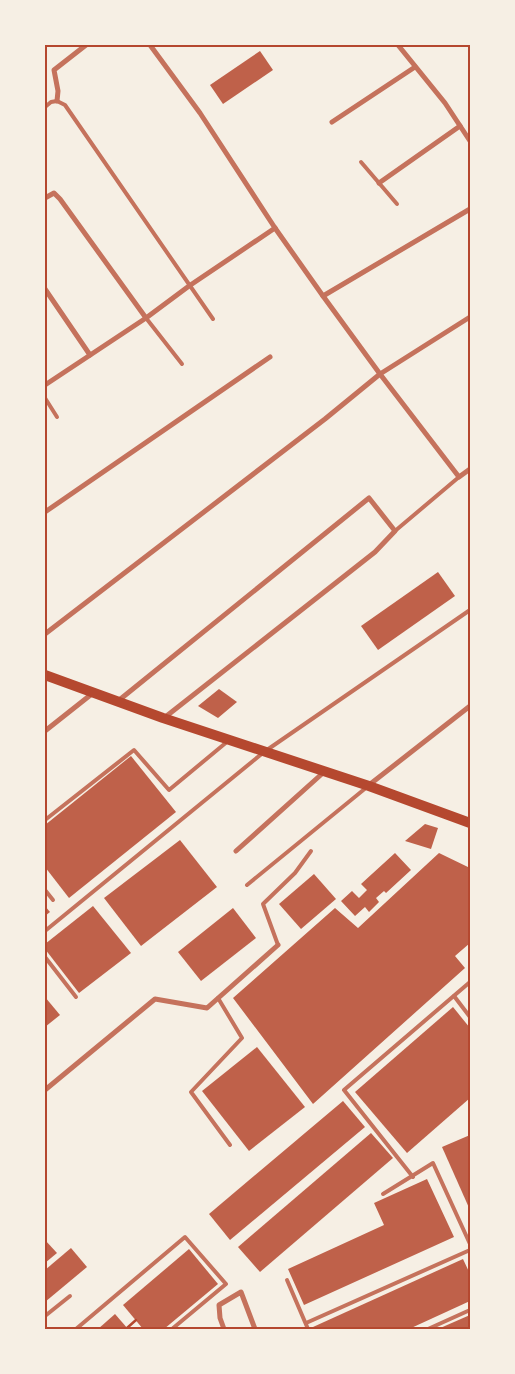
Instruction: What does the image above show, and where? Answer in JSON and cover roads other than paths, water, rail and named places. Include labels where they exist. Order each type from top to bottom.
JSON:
[{"type":"main road","points":[[45,675],[163,718],[369,786],[470,822]]},
{"type":"street","points":[[57,101],[58,91],[54,70],[86,45]]},
{"type":"street","points":[[150,45],[200,113],[275,228],[380,374],[459,477],[470,470]]},
{"type":"street","points":[[398,45],[445,103],[470,141]]},
{"type":"street","points":[[332,122],[415,67]]},
{"type":"street","points":[[378,183],[460,126]]},
{"type":"street","points":[[45,198],[54,193],[60,199],[146,318]]},
{"type":"street","points":[[323,296],[470,209]]},
{"type":"street","points":[[45,385],[146,318],[189,286],[275,228]]},
{"type":"street","points":[[45,289],[90,355]]},
{"type":"street","points":[[45,634],[317,425],[380,374],[470,317]]},
{"type":"street","points":[[45,512],[270,357]]},
{"type":"street","points":[[117,702],[369,498],[395,531],[375,552],[163,718]]},
{"type":"street","points":[[45,731],[93,693]]},
{"type":"street","points":[[369,786],[470,706]]},
{"type":"street","points":[[236,851],[324,772]]},
{"type":"street","points":[[45,1090],[156,999],[207,1008],[278,945]]},
{"type":"street","points":[[224,1329],[220,1318],[219,1305],[241,1292],[255,1329]]},
{"type":"lane","points":[[45,107],[50,102],[57,101],[65,105],[213,319]]},
{"type":"lane","points":[[361,162],[397,204]]},
{"type":"lane","points":[[146,318],[182,364]]},
{"type":"lane","points":[[45,398],[57,417]]},
{"type":"lane","points":[[395,531],[459,477]]},
{"type":"lane","points":[[45,931],[264,752],[470,610]]},
{"type":"lane","points":[[45,820],[134,750],[170,790],[230,740]]},
{"type":"lane","points":[[247,885],[369,786]]},
{"type":"lane","points":[[278,945],[263,904],[295,873],[311,851]]},
{"type":"lane","points":[[45,890],[53,900]]},
{"type":"lane","points":[[45,957],[76,997]]},
{"type":"lane","points":[[413,1177],[344,1090],[470,982]]},
{"type":"lane","points":[[454,996],[470,1017]]},
{"type":"lane","points":[[218,998],[242,1038],[190,1092],[230,1145]]},
{"type":"lane","points":[[384,1194],[433,1164],[470,1244]]},
{"type":"lane","points":[[76,1329],[185,1237],[226,1284],[172,1329]]},
{"type":"lane","points":[[306,1324],[470,1250]]},
{"type":"lane","points":[[287,1280],[308,1329]]},
{"type":"lane","points":[[45,1316],[70,1296]]},
{"type":"lane","points":[[428,1329],[470,1310]]}]
